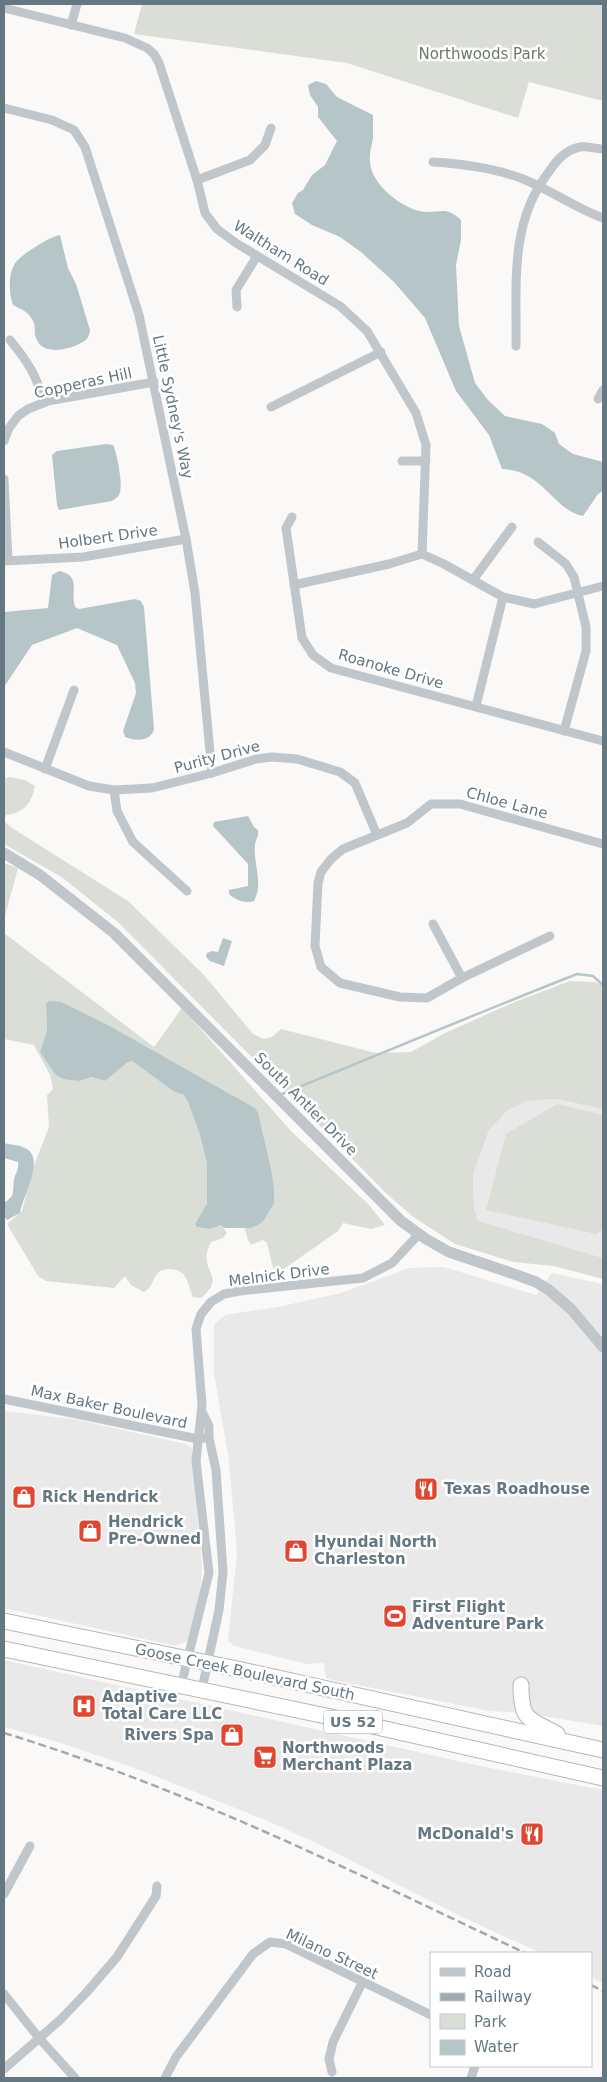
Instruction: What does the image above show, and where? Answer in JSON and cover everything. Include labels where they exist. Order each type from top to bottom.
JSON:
[{"type":"highway","name":"Goose Creek Boulevard South","points":[[4,1621],[207,1663],[603,1750]]},
{"type":"highway","name":"US 52","points":[[4,1648],[202,1689],[603,1778]]},
{"type":"highway","points":[[521,1685],[521,1706],[525,1716],[573,1743]]},
{"type":"street","points":[[71,25],[77,4]]},
{"type":"street","name":"Waltham Road","points":[[4,8],[125,38],[147,48],[154,54],[159,63],[197,180],[205,213],[217,229],[340,306],[367,331],[382,352],[416,413],[426,445],[422,554]]},
{"type":"street","name":"Little Sydney's Way","points":[[4,108],[52,120],[74,130],[86,147],[139,315],[186,539],[194,593],[212,773]]},
{"type":"street","points":[[197,180],[250,160],[265,145],[271,128]]},
{"type":"street","points":[[516,346],[517,245],[525,215],[538,186],[559,157],[581,147],[603,149]]},
{"type":"street","points":[[433,162],[466,164],[523,179],[574,206],[603,218]]},
{"type":"street","points":[[237,307],[236,290],[258,256]]},
{"type":"street","points":[[10,340],[32,367],[44,403]]},
{"type":"street","points":[[271,407],[382,352]]},
{"type":"street","name":"Copperas Hill","points":[[4,441],[9,428],[18,416],[28,408],[44,403],[154,382]]},
{"type":"street","points":[[598,399],[603,390]]},
{"type":"street","points":[[402,461],[426,462]]},
{"type":"street","points":[[4,479],[6,561]]},
{"type":"street","name":"Roanoke Drive","points":[[292,517],[286,528],[302,638],[313,655],[332,668],[603,742]]},
{"type":"street","points":[[473,580],[512,527]]},
{"type":"street","name":"Holbert Drive","points":[[6,561],[83,557],[186,539]]},
{"type":"street","points":[[538,542],[566,564],[574,577],[586,627],[586,651],[564,731]]},
{"type":"street","points":[[294,585],[389,564],[422,554],[503,597],[534,604],[603,586]]},
{"type":"street","points":[[476,706],[503,597]]},
{"type":"street","points":[[45,769],[74,690]]},
{"type":"street","name":"Purity Drive","points":[[4,752],[89,786],[114,790],[152,788],[212,773],[256,759],[272,757],[296,759],[340,772],[355,783],[377,836]]},
{"type":"street","points":[[114,790],[117,811],[133,842],[187,891]]},
{"type":"street","name":"Chloe Lane","points":[[550,936],[462,978],[426,998],[400,997],[340,983],[321,967],[315,946],[318,883],[321,872],[331,859],[343,849],[407,823],[430,804],[460,804],[603,844]]},
{"type":"street","name":"South Antler Drive","points":[[4,853],[40,875],[114,934],[401,1221],[448,1252],[536,1282],[555,1294],[571,1309],[603,1348]]},
{"type":"street","points":[[433,924],[462,978]]},
{"type":"street","name":"Melnick Drive","points":[[181,1686],[209,1573],[196,1461],[202,1412],[196,1329],[201,1314],[211,1302],[224,1294],[363,1278],[392,1263],[419,1234]]},
{"type":"street","name":"Max Baker Boulevard","points":[[4,1399],[198,1439],[209,1438]]},
{"type":"street","name":"Melnick Drive","points":[[202,1412],[209,1426],[209,1438],[216,1470],[224,1572],[219,1610],[202,1689]]},
{"type":"street","points":[[4,1894],[30,1846]]},
{"type":"street","points":[[4,2069],[60,2020],[117,1957],[156,1896],[158,1886]]},
{"type":"street","name":"Milano Street","points":[[165,2078],[176,2057],[253,1954],[270,1942],[286,1944],[362,1983],[430,2015]]},
{"type":"street","points":[[332,2072],[329,2059],[333,2042],[362,1983]]},
{"type":"street","points":[[4,1994],[39,2038],[75,2078]]},
{"type":"shaded area","points":[[556,1099],[603,1109],[603,1258],[478,1222],[474,1208],[473,1175],[489,1130],[508,1110],[527,1101]]},
{"type":"shaded area","points":[[444,1267],[536,1295],[552,1273],[603,1284],[603,1726],[525,1713],[490,1711],[332,1680],[326,1678],[324,1663],[306,1664],[234,1646],[228,1641],[237,1553],[229,1461],[214,1373],[214,1324],[225,1315],[278,1307],[341,1293],[409,1268]]},
{"type":"shaded area","points":[[4,1411],[73,1419],[186,1444],[192,1448],[202,1564],[201,1585],[190,1638],[186,1642],[176,1646],[4,1608]]},
{"type":"shaded area","points":[[4,1660],[485,1767],[603,1790],[603,1983],[592,1978],[592,1952],[539,1952],[464,1918],[318,1844],[268,1821],[140,1770],[58,1742],[4,1727]]},
{"type":"green space","name":"Northwoods Park","points":[[142,4],[603,4],[603,101],[529,82],[518,118],[347,63],[134,34]]},
{"type":"green space","points":[[9,777],[25,780],[35,786],[26,806],[18,812],[6,815],[4,821],[4,779]]},
{"type":"green space","points":[[4,821],[12,828],[128,901],[204,975],[253,1034],[264,1039],[272,1037],[281,1029],[376,1053],[411,1052],[445,1033],[512,1003],[570,981],[594,982],[603,985],[603,1109],[556,1099],[527,1101],[508,1110],[489,1130],[473,1175],[474,1208],[478,1221],[603,1258],[603,1279],[554,1266],[513,1262],[455,1244],[412,1216],[387,1194],[119,923],[63,878],[4,844]]},
{"type":"green space","points":[[4,863],[18,868],[4,920]]},
{"type":"green space","points":[[4,933],[154,1047],[182,1008],[291,1131],[369,1205],[385,1225],[371,1229],[343,1223],[338,1231],[281,1271],[273,1268],[267,1243],[263,1240],[251,1245],[244,1226],[251,1228],[261,1166],[262,1134],[260,1120],[255,1108],[108,1025],[46,1004],[47,1030],[40,1052],[80,1081],[91,1077],[105,1081],[128,1062],[132,1061],[173,1091],[184,1095],[200,1135],[207,1163],[207,1204],[205,1211],[196,1221],[197,1227],[210,1229],[221,1225],[227,1233],[223,1238],[211,1242],[207,1252],[212,1284],[201,1298],[193,1297],[186,1278],[180,1271],[175,1270],[167,1269],[160,1271],[149,1288],[144,1292],[131,1285],[125,1276],[114,1288],[46,1281],[38,1276],[7,1224],[22,1211],[33,1168],[49,1127],[47,1095],[53,1089],[50,1075],[34,1045],[4,1039]]},
{"type":"green space","points":[[557,1104],[603,1115],[603,1225],[602,1230],[596,1234],[486,1210],[506,1134]]},
{"type":"water","points":[[316,81],[326,84],[337,97],[373,115],[373,138],[370,152],[372,170],[376,179],[390,195],[408,207],[426,212],[448,212],[461,220],[461,240],[456,265],[459,326],[475,383],[488,400],[505,416],[542,424],[555,433],[559,444],[573,454],[603,462],[603,491],[598,494],[583,516],[563,506],[528,476],[516,471],[502,469],[489,435],[456,391],[425,318],[394,282],[361,252],[340,237],[312,225],[295,214],[292,203],[312,175],[325,165],[337,141],[318,117],[318,107],[310,95],[308,85]]},
{"type":"water","points":[[60,235],[68,268],[76,284],[90,330],[84,342],[69,348],[56,350],[40,345],[32,319],[26,312],[13,305],[10,285],[12,269],[17,261],[35,247]]},
{"type":"water","points":[[106,444],[113,445],[116,455],[121,485],[119,495],[112,501],[59,510],[52,455],[57,451]]},
{"type":"water","points":[[59,571],[66,573],[73,580],[75,607],[79,609],[135,599],[141,601],[144,607],[154,729],[150,736],[138,740],[125,737],[123,731],[136,693],[135,683],[117,645],[77,628],[32,645],[4,687],[4,612],[48,608],[52,575]]},
{"type":"water","points":[[248,816],[254,827],[258,830],[255,852],[258,887],[254,901],[248,902],[234,898],[229,894],[229,890],[248,886],[248,864],[213,826],[214,822]]},
{"type":"water","points":[[223,938],[232,941],[224,966],[210,961],[206,957],[207,953],[212,951],[218,952]]},
{"type":"water","points":[[49,1001],[61,1002],[108,1025],[255,1108],[258,1113],[274,1188],[274,1203],[264,1220],[251,1228],[224,1228],[221,1225],[210,1229],[197,1227],[195,1224],[207,1204],[207,1163],[200,1135],[184,1095],[173,1091],[132,1061],[128,1062],[105,1081],[91,1077],[80,1081],[63,1079],[56,1075],[40,1052],[47,1030],[46,1004]]},
{"type":"water","points":[[4,1143],[27,1149],[32,1154],[34,1162],[31,1180],[20,1213],[7,1220],[4,1216],[4,1202],[12,1196],[18,1162],[4,1158]]},
{"type":"waterway","points":[[282,1094],[577,974],[593,976],[603,985]]},
{"type":"railway","points":[[4,1733],[138,1779],[203,1805],[333,1862],[523,1952]]},
{"type":"railway","points":[[592,1986],[603,1991]]},
{"type":"place","name":"Texas Roadhouse","points":[[426,1489]]},
{"type":"place","name":"Rick Hendrick","points":[[24,1497]]},
{"type":"place","name":"Hendrick Pre-Owned","points":[[90,1531]]},
{"type":"place","name":"Hyundai North Charleston","points":[[296,1551]]},
{"type":"place","name":"First Flight Adventure Park","points":[[395,1616]]},
{"type":"place","name":"Adaptive Total Care LLC","points":[[84,1706]]},
{"type":"place","name":"Rivers Spa","points":[[232,1735]]},
{"type":"place","name":"Northwoods Merchant Plaza","points":[[265,1757]]},
{"type":"place","name":"McDonald's","points":[[532,1834]]}]
